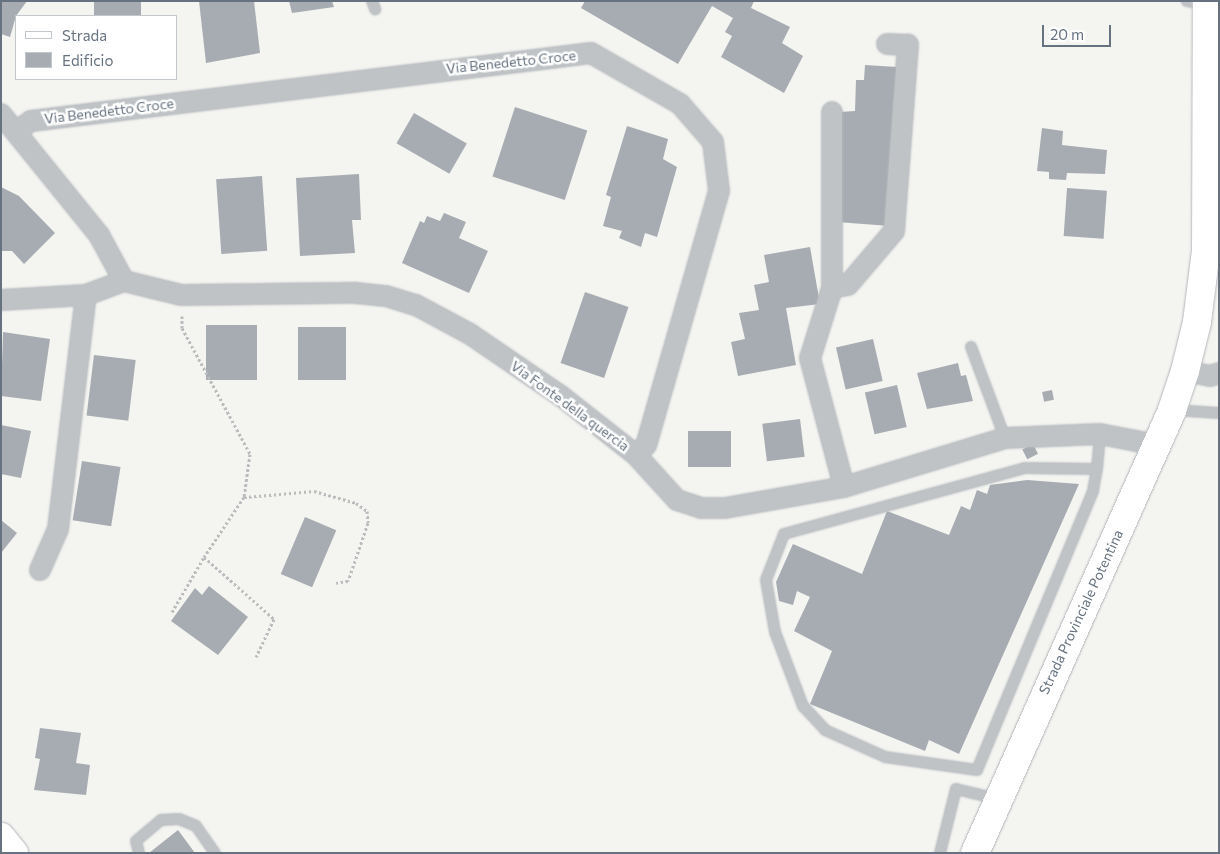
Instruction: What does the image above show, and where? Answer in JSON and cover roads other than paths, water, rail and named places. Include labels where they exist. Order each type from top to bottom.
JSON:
[{"type":"main road","name":"Strada Provinciale Potentina","points":[[975,853],[997,798],[1172,410],[1185,371],[1197,322],[1206,251],[1200,2]]},
{"type":"main road","points":[[1,837],[14,853]]},
{"type":"street","points":[[832,288],[848,285],[894,231],[908,45],[887,44]]},
{"type":"street","name":"Via Benedetto Croce","points":[[17,131],[32,121],[591,53],[680,104],[713,142],[719,191],[646,445],[636,454]]},
{"type":"street","points":[[832,112],[832,288],[810,358],[844,487]]},
{"type":"street","points":[[1,114],[17,131],[99,235],[124,281],[86,295],[1,300]]},
{"type":"street","name":"Via Fonte della quercia","points":[[124,281],[181,295],[356,293],[416,306],[470,334],[561,396],[636,454],[677,500],[701,508],[725,508],[844,487],[1004,438],[1100,434],[1156,445]]},
{"type":"street","points":[[40,570],[58,529],[86,295]]},
{"type":"street","points":[[1185,371],[1210,376],[1219,373]]},
{"type":"lane","points":[[972,347],[1004,438]]},
{"type":"lane","points":[[1172,410],[1219,412]]},
{"type":"lane","points":[[1097,469],[1025,468],[784,534],[766,580],[775,632],[803,706],[826,730],[885,757],[977,770],[1093,491],[1097,469],[1100,434]]},
{"type":"lane","points":[[940,853],[956,789],[997,798]]},
{"type":"lane","points":[[139,853],[136,841],[161,820],[179,819],[196,826],[215,853]]}]
